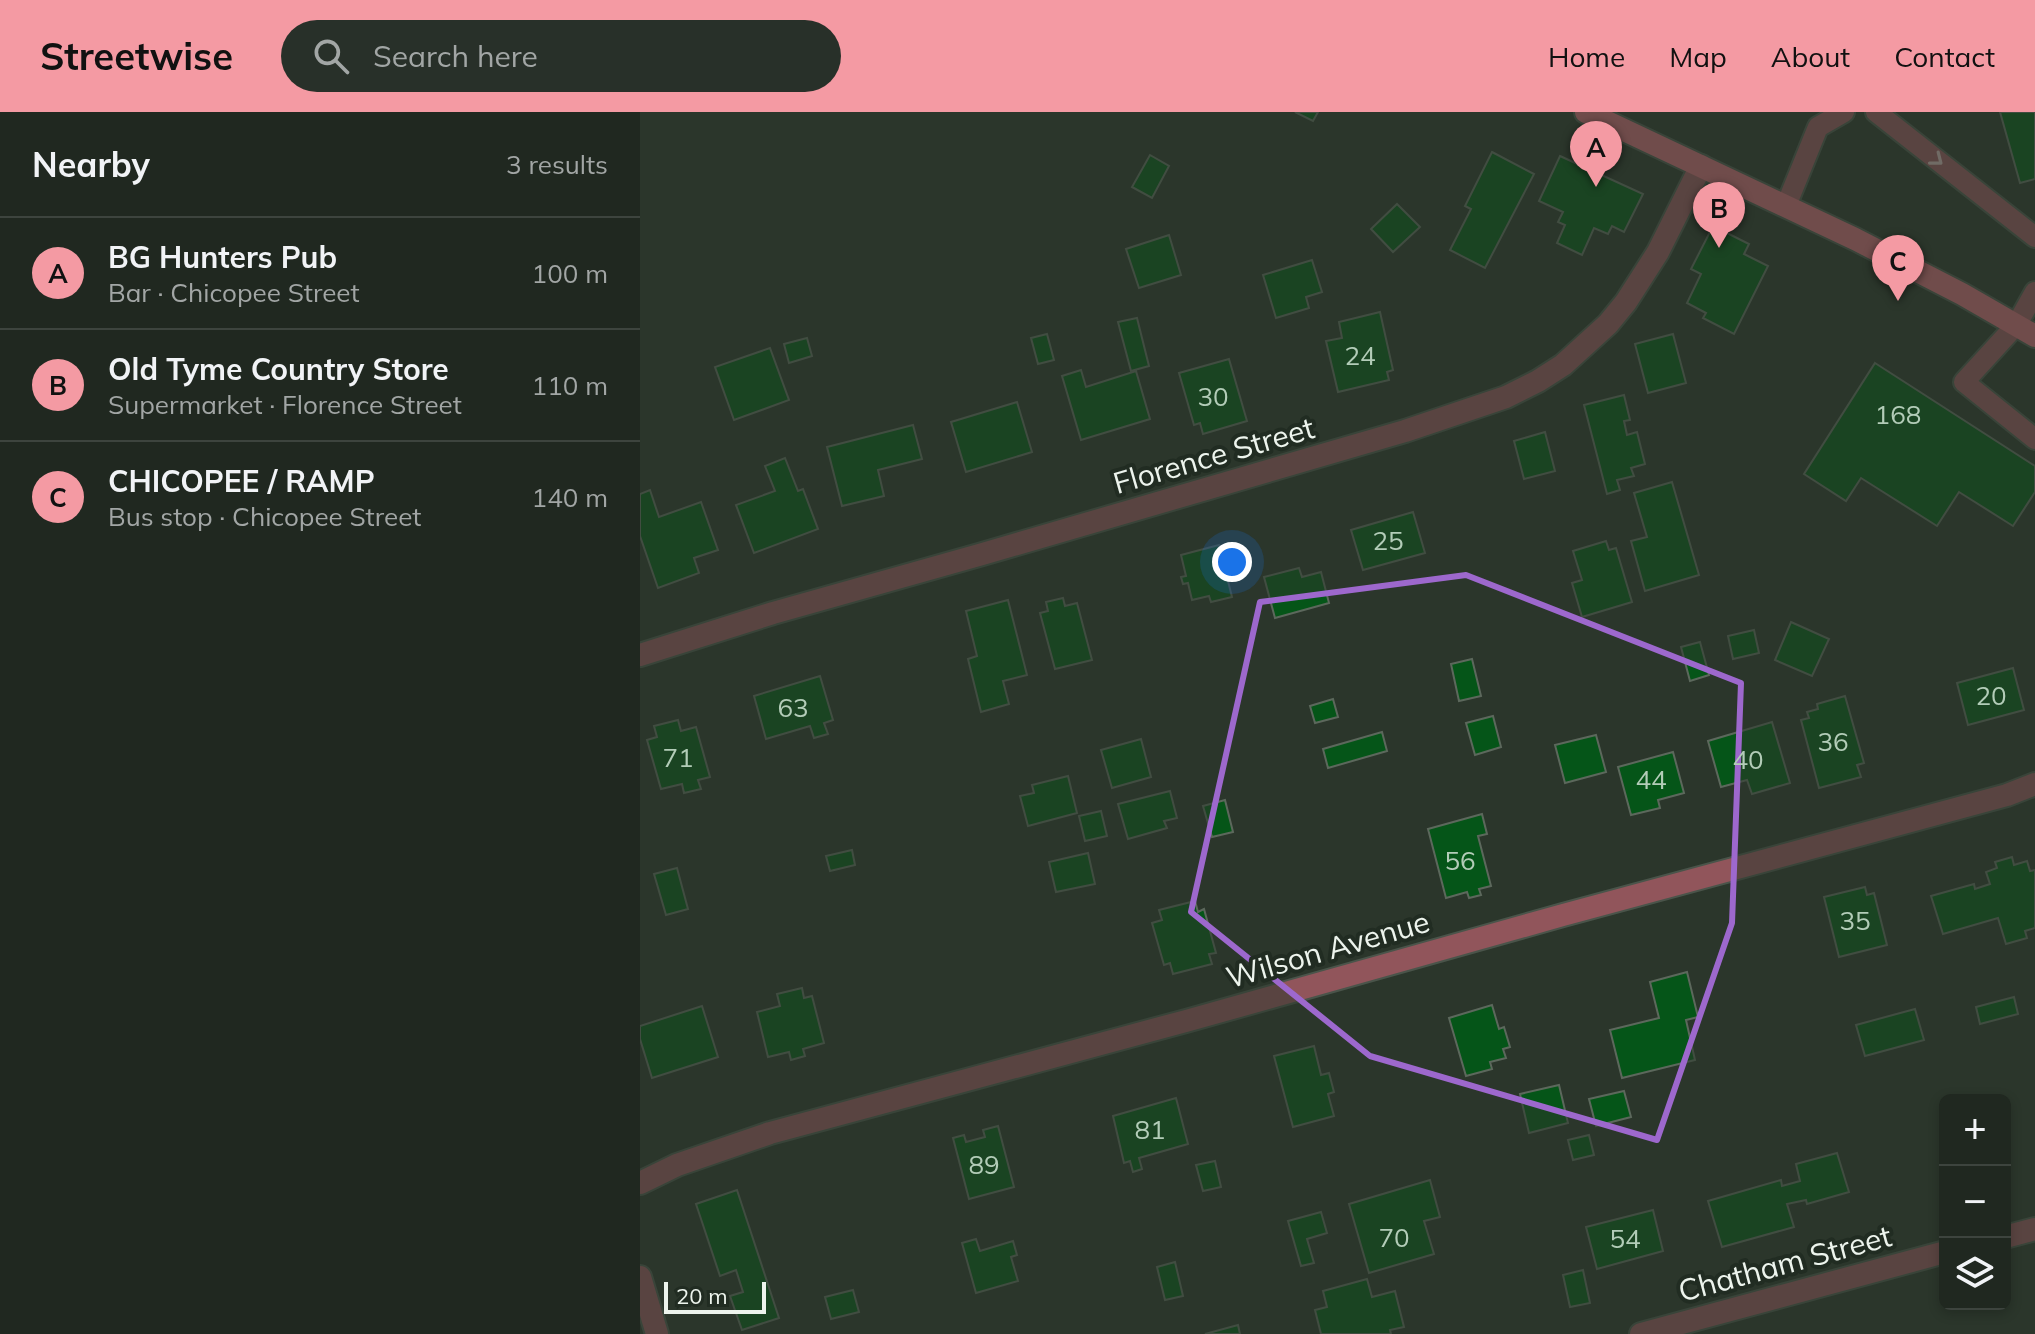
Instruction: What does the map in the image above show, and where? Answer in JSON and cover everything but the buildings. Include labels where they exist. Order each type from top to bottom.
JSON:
[{"type":"main road","points":[[1586,112],[1868,246],[2026,330]]},
{"type":"street","name":"Florence Street","points":[[640,655],[773,613],[1405,431],[1506,397],[1563,365],[1608,324],[1658,252],[1701,166]]},
{"type":"street","name":"Wilson Avenue","points":[[640,1183],[677,1165],[770,1133],[1214,1014],[1563,915],[2007,795],[2035,784]]},
{"type":"street","points":[[2011,1235],[2035,1229]]},
{"type":"street","name":"Chatham Street","points":[[1641,1334],[1939,1254]]},
{"type":"street","points":[[640,1277],[657,1334]]},
{"type":"lane","points":[[1786,206],[1818,127],[1844,112]]},
{"type":"lane","points":[[1876,112],[2035,237]]},
{"type":"lane","points":[[2035,292],[2026,330],[1964,382],[2035,439]]},
{"type":"highlighted area","points":[[1466,575],[1741,683],[1732,923],[1657,1140],[1370,1056],[1191,912],[1260,602]]},
{"type":"place","name":"BG Hunters Pub","points":[[1596,187]]},
{"type":"place","name":"Old Tyme Country Store","points":[[1719,248]]},
{"type":"place","name":"CHICOPEE / RAMP","points":[[1898,301]]}]
